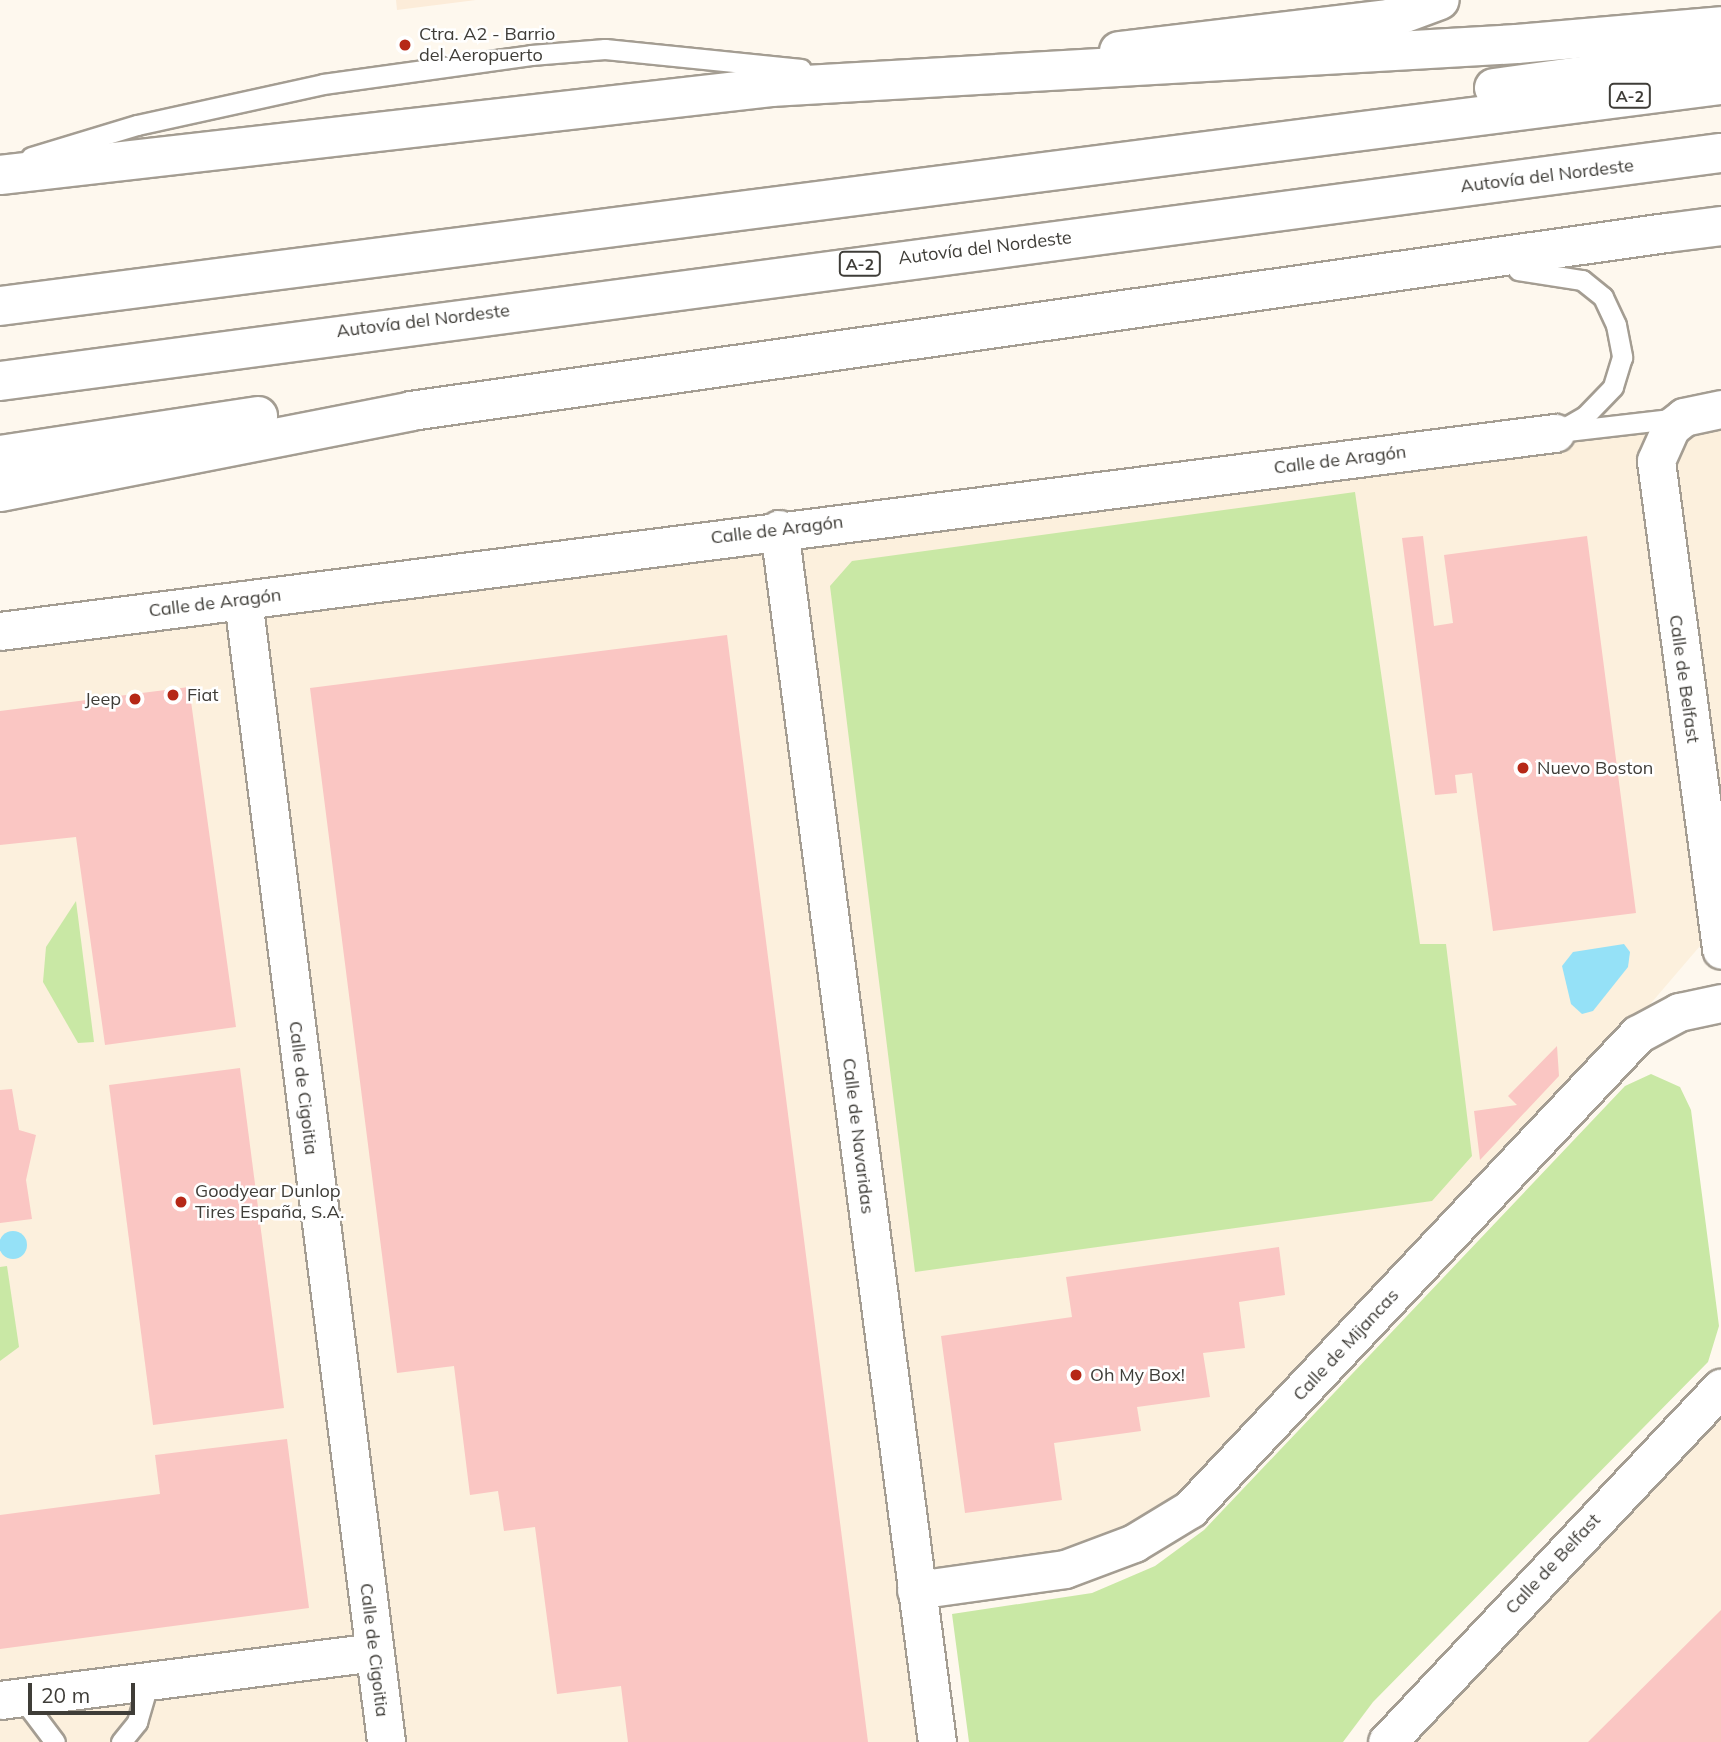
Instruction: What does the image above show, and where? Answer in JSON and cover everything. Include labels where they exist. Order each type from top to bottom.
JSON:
[{"type":"main road","points":[[936,77],[1389,19],[1440,0]]},
{"type":"main road","points":[[0,176],[611,104],[936,77],[1517,44],[1721,26]]},
{"type":"main road","points":[[1385,127],[1452,95],[1721,57]]},
{"type":"main road","name":"A-2","points":[[0,306],[1721,85]]},
{"type":"main road","name":"Autovía del Nordeste","points":[[0,381],[1721,153]]},
{"type":"main road","points":[[0,492],[424,409],[1721,226]]},
{"type":"main road","points":[[0,455],[1084,298],[1386,258],[1667,233]]},
{"type":"street","points":[[1684,417],[1721,410]]},
{"type":"street","name":"Calle de Belfast","points":[[1684,417],[1671,427],[1656,461],[1721,950]]},
{"type":"street","name":"Calle de Aragón","points":[[0,631],[779,529],[1555,433]]},
{"type":"street","name":"Calle de Navaridas","points":[[779,529],[937,1742]]},
{"type":"street","name":"Calle de Cigoitia","points":[[243,600],[387,1742]]},
{"type":"street","name":"Calle de Mijancas","points":[[916,1590],[1065,1569],[1134,1543],[1190,1508],[1638,1034],[1679,1012],[1721,1003]]},
{"type":"street","name":"Calle de Belfast","points":[[1387,1742],[1721,1387]]},
{"type":"street","points":[[10,1699],[374,1652]]},
{"type":"lane","points":[[0,166],[137,125],[323,84],[531,55],[605,49],[936,77]]},
{"type":"lane","points":[[1388,274],[1541,269],[1582,280],[1604,297],[1622,357],[1613,387],[1585,416],[1555,433]]},
{"type":"lane","points":[[1555,433],[1684,417]]},
{"type":"lane","points":[[121,1742],[137,1722],[149,1681]]},
{"type":"lane","points":[[10,1699],[55,1742]]},
{"type":"shaded area","points":[[396,0],[476,0],[397,10]]},
{"type":"shaded area","points":[[1721,409],[1721,950],[1718,925],[1479,1204],[1134,1543],[916,1590],[937,1742],[0,1742],[0,631]]},
{"type":"shaded area","points":[[1721,1387],[1721,1742],[1387,1742]]},
{"type":"green space","points":[[1355,492],[1420,944],[1446,944],[1472,1156],[1432,1201],[915,1272],[830,586],[852,561]]},
{"type":"green space","points":[[76,901],[94,1042],[78,1043],[43,982],[46,947]]},
{"type":"green space","points":[[1651,1074],[1680,1087],[1691,1110],[1719,1326],[1708,1362],[1373,1702],[1343,1742],[969,1742],[952,1614],[1092,1593],[1155,1566],[1204,1530],[1625,1086]]},
{"type":"green space","points":[[7,1266],[19,1347],[0,1361],[0,1267]]},
{"type":"water","points":[[1624,944],[1630,952],[1628,967],[1593,1011],[1582,1014],[1571,1004],[1562,966],[1573,952]]},
{"type":"water","points":[[13,1231],[23,1235],[27,1245],[23,1255],[13,1259],[3,1255],[-1,1245],[3,1235]]},
{"type":"building","points":[[1423,536],[1434,626],[1453,623],[1444,555],[1587,536],[1636,913],[1493,931],[1472,773],[1455,775],[1457,793],[1435,795],[1402,538]]},
{"type":"building","points":[[727,635],[868,1742],[628,1742],[621,1686],[557,1694],[535,1527],[504,1531],[498,1491],[470,1495],[454,1366],[397,1373],[310,688]]},
{"type":"building","points":[[189,687],[236,1027],[105,1045],[76,837],[0,845],[0,711]]},
{"type":"building","points":[[1557,1046],[1559,1076],[1480,1160],[1474,1111],[1517,1105],[1508,1096]]},
{"type":"building","points":[[240,1068],[284,1408],[153,1425],[109,1085]]},
{"type":"building","points":[[12,1089],[19,1130],[36,1135],[26,1180],[32,1219],[0,1223],[0,1090]]},
{"type":"building","name":"Oh My Box!","points":[[1279,1247],[1285,1295],[1239,1302],[1245,1348],[1203,1353],[1210,1397],[1137,1407],[1141,1431],[1054,1443],[1062,1500],[965,1513],[941,1336],[1072,1317],[1066,1277]]},
{"type":"building","points":[[287,1439],[309,1608],[0,1649],[0,1515],[160,1494],[155,1455]]},
{"type":"building","points":[[1721,1610],[1721,1742],[1588,1742]]},
{"type":"place","name":"Ctra. A2 - Barrio del Aeropuerto","points":[[405,45]]},
{"type":"place","name":"Fiat","points":[[173,695]]},
{"type":"place","name":"Jeep","points":[[135,699]]},
{"type":"place","name":"Nuevo Boston","points":[[1523,768]]},
{"type":"place","name":"Goodyear Dunlop Tires España, S.A.","points":[[181,1202]]},
{"type":"place","name":"Oh My Box!","points":[[1076,1375]]}]
